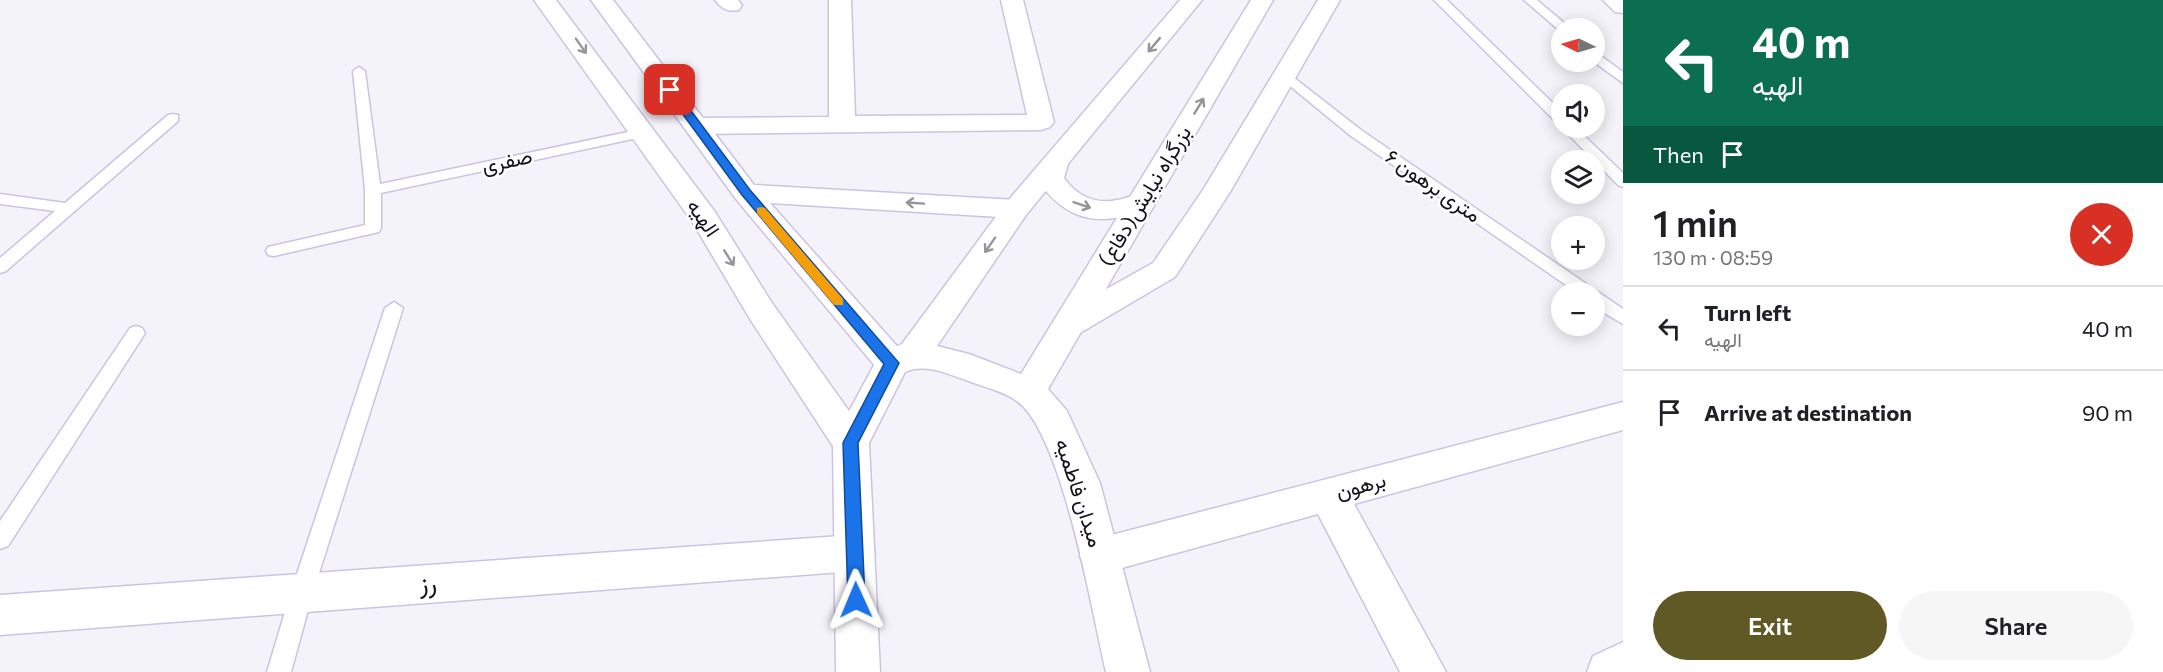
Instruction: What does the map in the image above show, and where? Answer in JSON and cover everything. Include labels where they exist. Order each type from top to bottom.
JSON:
[{"type":"main road","name":"الهیه","points":[[545,0],[705,219],[761,311],[851,443]]},
{"type":"main road","points":[[602,0],[746,193],[903,358]]},
{"type":"main road","points":[[840,0],[842,122]]},
{"type":"main road","points":[[697,126],[842,122],[1041,122],[1012,0]]},
{"type":"main road","points":[[858,672],[851,443],[903,358],[1016,209],[1191,0]]},
{"type":"main road","name":"بزرگراه نیایش(دفاع)","points":[[1029,391],[1262,0]]},
{"type":"main road","points":[[1068,325],[1164,270],[1216,192],[1329,0]]},
{"type":"main road","points":[[1614,0],[1623,7]]},
{"type":"main road","points":[[1055,164],[1050,178],[1058,193],[1077,205],[1103,211],[1127,209],[1143,200]]},
{"type":"main road","points":[[746,193],[1016,209]]},
{"type":"main road","name":"میدان فاطمیه","points":[[903,358],[957,363],[1029,391],[1054,421],[1081,483],[1128,672]]},
{"type":"main road","name":"برهون","points":[[1100,556],[1623,416]]},
{"type":"main road","points":[[1328,495],[1424,672]]},
{"type":"main road","name":"رز","points":[[0,615],[855,553]]},
{"type":"main road","points":[[1609,672],[1623,664]]},
{"type":"lane","points":[[1440,0],[1551,109]]},
{"type":"lane","points":[[1530,0],[1552,18]]},
{"type":"lane","points":[[1605,64],[1623,79]]},
{"type":"lane","points":[[274,251],[373,228],[373,190],[359,71]]},
{"type":"lane","name":"۶ متری برهون","points":[[1284,74],[1356,133],[1572,282]]},
{"type":"lane","points":[[0,267],[173,118]]},
{"type":"lane","name":"صفری","points":[[373,190],[642,133]]},
{"type":"lane","points":[[1579,138],[1623,183]]},
{"type":"lane","points":[[0,200],[68,208]]},
{"type":"lane","points":[[1605,306],[1623,318]]},
{"type":"lane","points":[[279,672],[302,592],[394,308]]},
{"type":"lane","points":[[0,539],[136,333]]},
{"type":"slow traffic","points":[[761,210],[838,302]]},
{"type":"route","points":[[670,90],[746,193],[892,363],[851,443],[856,600]]}]
